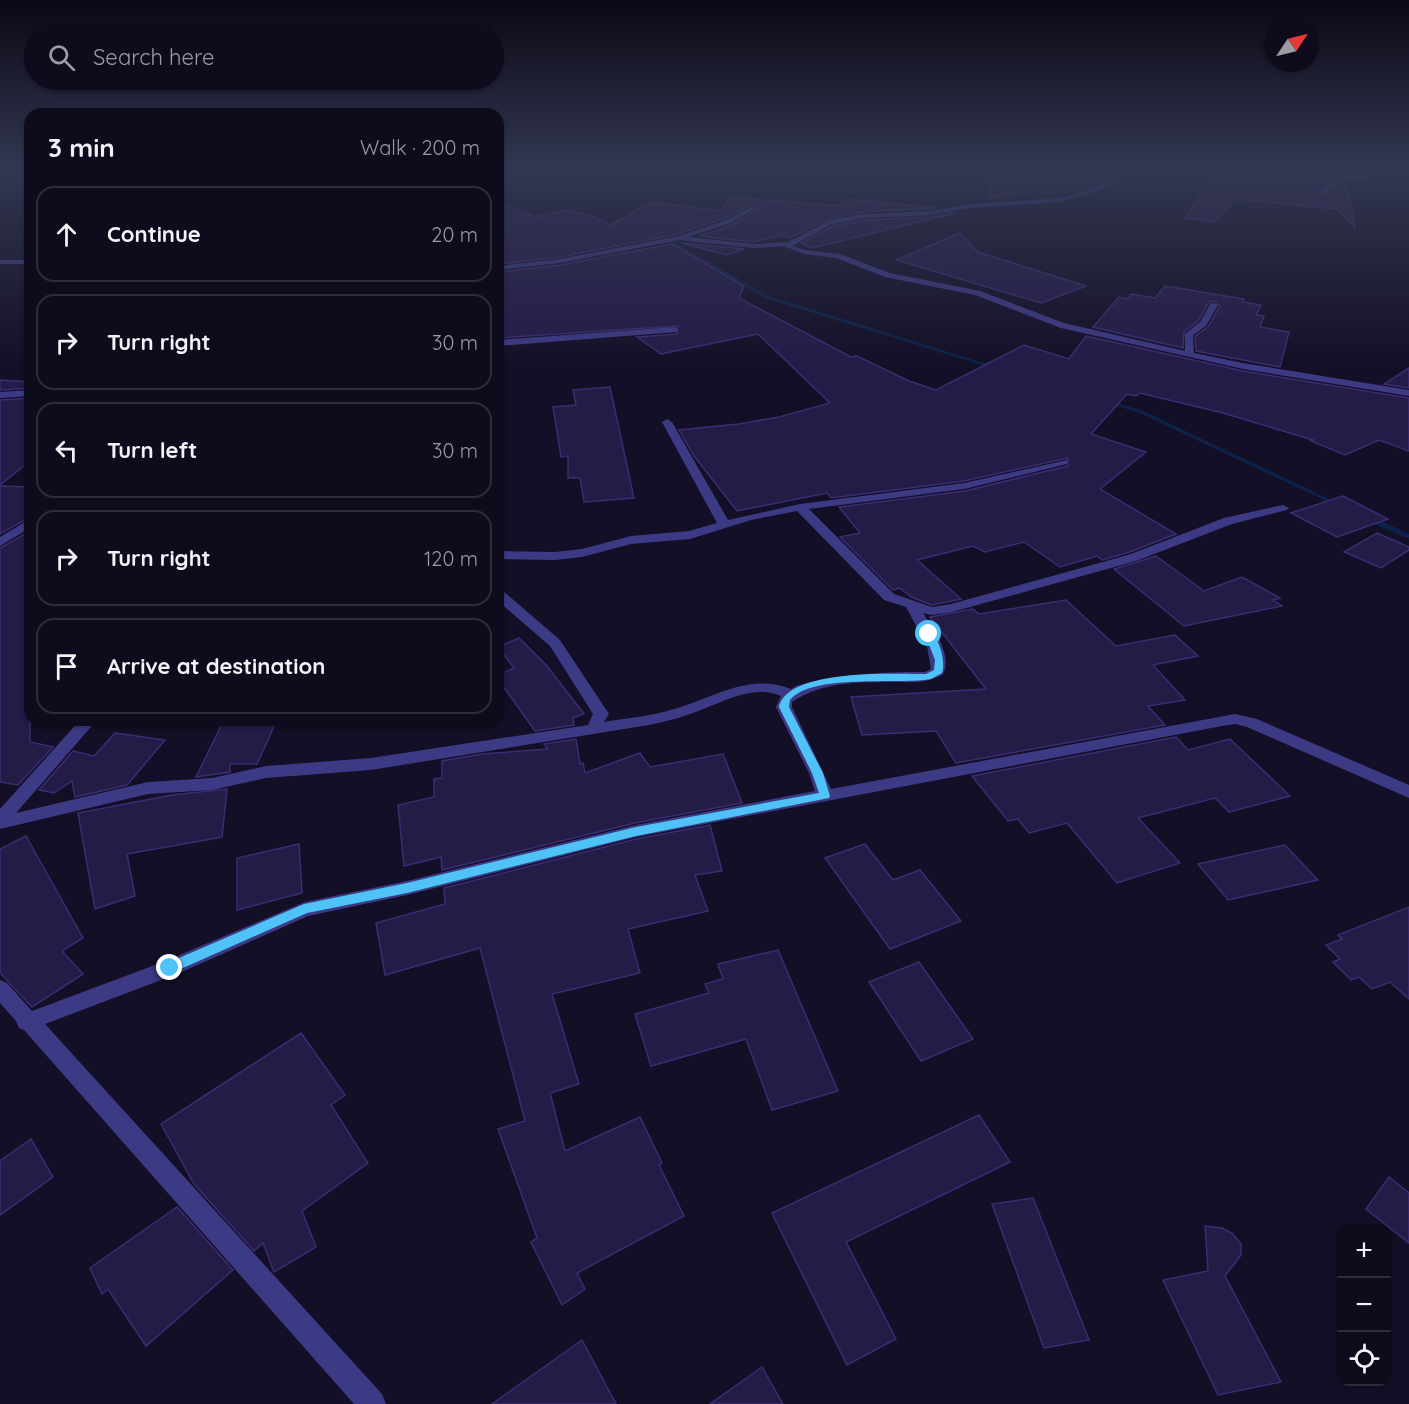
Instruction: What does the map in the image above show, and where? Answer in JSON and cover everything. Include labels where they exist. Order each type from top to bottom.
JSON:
[{"type":"street","points":[[504,267],[560,261],[686,236]]},
{"type":"street","points":[[680,238],[754,246],[790,244],[805,236]]},
{"type":"street","points":[[790,244],[787,246],[804,252],[837,256],[888,275],[977,293],[1061,325],[1243,366],[1409,393]]},
{"type":"street","points":[[0,262],[24,262]]},
{"type":"street","points":[[1190,354],[1189,334],[1203,324],[1214,305]]},
{"type":"street","points":[[504,343],[674,330]]},
{"type":"street","points":[[0,395],[24,393]]},
{"type":"street","points":[[667,422],[724,524]]},
{"type":"street","points":[[504,555],[555,556],[582,553],[631,540],[690,535],[724,524],[800,507],[964,486],[1064,462]]},
{"type":"street","points":[[800,507],[889,597],[931,611],[952,608],[1132,558],[1228,521],[1283,508]]},
{"type":"street","points":[[0,542],[24,527]]},
{"type":"street","points":[[504,599],[555,643],[575,672],[601,714],[593,729]]},
{"type":"street","points":[[0,821],[148,788],[212,784],[266,771],[371,764],[593,729],[685,711],[745,688],[776,689],[789,694],[837,680],[867,677],[928,677],[938,671],[939,660],[929,634],[912,606]]},
{"type":"street","points":[[789,694],[784,707],[817,773],[825,796]]},
{"type":"street","points":[[26,1022],[170,968],[304,909],[407,888],[636,831],[1235,719],[1252,723],[1409,792]]},
{"type":"street","points":[[0,821],[84,726]]},
{"type":"street","points":[[0,989],[26,1022],[372,1404]]},
{"type":"building","points":[[504,236],[670,236],[560,257],[504,263]]},
{"type":"building","points":[[700,236],[781,236],[754,242]]},
{"type":"building","points":[[815,236],[863,236],[812,248],[801,243]]},
{"type":"building","points":[[954,236],[962,236],[978,252],[1086,286],[1041,303],[896,260]]},
{"type":"building","points":[[681,243],[744,249],[727,255]]},
{"type":"building","points":[[672,244],[744,286],[739,298],[851,357],[857,356],[909,381],[936,390],[1024,345],[1069,359],[1086,336],[1243,371],[1409,398],[1409,451],[1379,440],[1345,455],[1311,441],[1313,440],[1223,413],[1140,393],[1136,396],[1127,394],[1091,434],[1146,452],[1100,489],[1176,534],[1127,553],[1102,560],[1097,556],[1060,567],[1024,542],[985,552],[973,546],[917,560],[961,599],[932,605],[911,597],[900,588],[893,590],[840,537],[860,533],[839,507],[965,491],[1068,466],[1068,458],[964,481],[831,498],[827,493],[737,511],[694,456],[679,430],[779,417],[830,403],[758,334],[661,354],[637,337],[677,334],[678,326],[504,338],[504,271],[560,265]]},
{"type":"building","points":[[1165,286],[1244,299],[1243,302],[1261,305],[1256,315],[1264,316],[1260,327],[1289,332],[1280,367],[1196,351],[1195,336],[1208,327],[1220,306],[1214,301],[1209,302],[1198,321],[1184,332],[1183,348],[1093,327],[1119,297],[1127,299],[1131,294],[1155,298]]},
{"type":"building","points":[[1409,368],[1409,388],[1384,384]]},
{"type":"building","points":[[0,380],[24,382],[24,388],[0,390]]},
{"type":"building","points":[[610,387],[634,498],[584,502],[580,478],[568,478],[568,456],[561,457],[553,407],[576,405],[573,390]]},
{"type":"building","points":[[24,398],[24,466],[0,485],[0,400]]},
{"type":"building","points":[[0,486],[24,487],[24,520],[0,534]]},
{"type":"building","points":[[1343,496],[1388,519],[1337,537],[1291,513]]},
{"type":"building","points":[[1377,533],[1409,547],[1409,550],[1381,568],[1344,552]]},
{"type":"building","points":[[24,534],[24,726],[30,726],[30,742],[53,747],[18,785],[0,782],[0,548]]},
{"type":"building","points":[[1156,556],[1204,591],[1242,577],[1280,598],[1273,600],[1282,606],[1184,626],[1114,569]]},
{"type":"building","points":[[1066,600],[1116,646],[1175,635],[1198,656],[1153,665],[1185,700],[1148,706],[1165,725],[956,763],[936,731],[862,735],[851,697],[986,689],[930,617],[973,609],[979,614]]},
{"type":"building","points":[[519,638],[547,666],[584,714],[573,718],[574,725],[535,731],[504,687],[504,672],[514,668],[504,655],[504,644]]},
{"type":"building","points":[[221,726],[274,726],[257,764],[230,764],[230,772],[196,777]]},
{"type":"building","points":[[115,733],[165,740],[127,785],[75,797],[72,781],[54,793],[39,790],[73,751],[94,756]]},
{"type":"building","points":[[1176,737],[1188,750],[1230,739],[1290,796],[1229,812],[1215,798],[1138,818],[1180,863],[1117,883],[1067,823],[1029,833],[1018,819],[1008,821],[972,776]]},
{"type":"building","points":[[576,739],[580,764],[583,763],[585,773],[640,753],[650,767],[723,754],[742,803],[635,823],[442,870],[441,857],[404,866],[398,805],[434,797],[434,779],[442,778],[442,761],[482,754],[548,749],[544,744]]},
{"type":"building","points":[[227,789],[222,837],[127,854],[135,896],[95,909],[78,813],[172,795]]},
{"type":"building","points":[[710,825],[722,871],[695,875],[708,911],[628,929],[640,973],[552,994],[579,1084],[550,1093],[565,1151],[640,1117],[662,1163],[659,1165],[684,1216],[577,1273],[585,1289],[562,1305],[531,1242],[537,1238],[498,1129],[525,1121],[480,948],[385,975],[376,923],[445,904],[444,888],[636,839]]},
{"type":"building","points":[[26,836],[83,938],[62,951],[83,974],[32,1007],[0,973],[0,849]]},
{"type":"building","points":[[299,844],[302,893],[237,910],[237,858]]},
{"type":"building","points":[[865,844],[893,880],[920,870],[961,921],[890,949],[825,858]]},
{"type":"building","points":[[1285,845],[1318,880],[1228,900],[1198,864]]},
{"type":"building","points":[[1409,907],[1409,999],[1390,982],[1372,989],[1359,977],[1351,980],[1333,962],[1340,959],[1326,945],[1342,939],[1338,935]]},
{"type":"building","points":[[778,950],[838,1091],[772,1110],[746,1039],[651,1066],[635,1014],[709,993],[705,984],[723,979],[718,964]]},
{"type":"building","points":[[919,962],[973,1039],[921,1061],[869,982]]},
{"type":"building","points":[[301,1033],[345,1095],[331,1105],[368,1163],[302,1211],[316,1247],[274,1272],[263,1243],[254,1251],[194,1184],[161,1124]]},
{"type":"building","points":[[979,1115],[1010,1162],[846,1242],[896,1339],[847,1365],[772,1213]]},
{"type":"building","points":[[31,1139],[53,1177],[0,1215],[0,1161]]},
{"type":"building","points":[[1389,1177],[1409,1193],[1409,1243],[1391,1229],[1391,1224],[1385,1224],[1366,1209]]},
{"type":"building","points":[[1033,1198],[1089,1340],[1044,1348],[992,1204]]},
{"type":"building","points":[[177,1207],[233,1270],[146,1346],[108,1289],[102,1294],[90,1268]]},
{"type":"building","points":[[1205,1226],[1222,1228],[1232,1233],[1241,1244],[1241,1255],[1225,1276],[1281,1382],[1218,1395],[1163,1280],[1208,1271]]},
{"type":"building","points":[[582,1340],[616,1404],[492,1404]]},
{"type":"building","points":[[762,1367],[783,1404],[710,1404]]},
{"type":"waterway","points":[[660,236],[767,297],[997,368]]},
{"type":"waterway","points":[[1108,402],[1139,411],[1339,505]]},
{"type":"waterway","points":[[1368,518],[1409,537]]},
{"type":"route","points":[[170,968],[304,909],[407,888],[636,831],[825,796],[817,773],[784,707],[789,694],[837,680],[867,677],[928,677],[938,671],[939,660],[929,634]]}]
